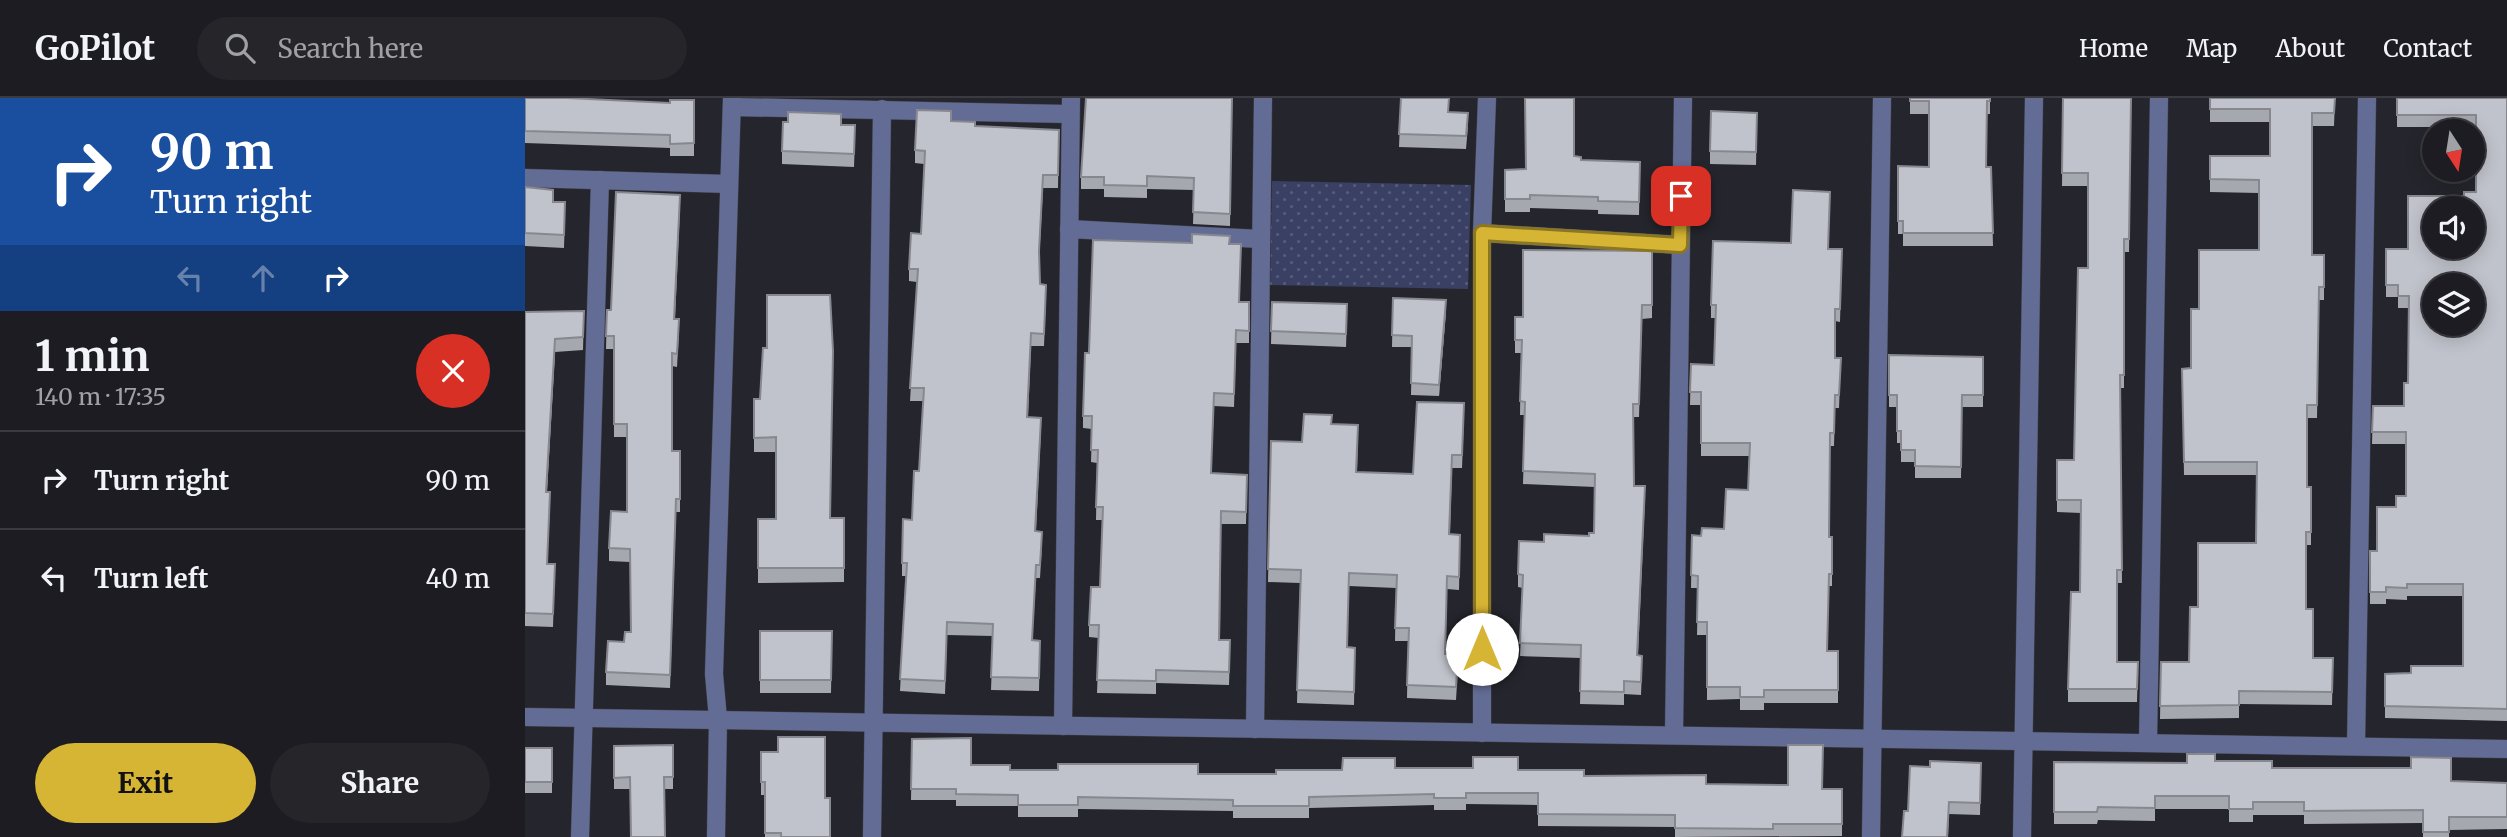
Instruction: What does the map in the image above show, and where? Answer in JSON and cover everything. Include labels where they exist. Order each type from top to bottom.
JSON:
[{"type":"street","points":[[1255,729],[1263,98]]},
{"type":"street","points":[[1482,733],[1482,233],[1487,98]]},
{"type":"street","points":[[1674,734],[1683,98]]},
{"type":"street","points":[[1871,837],[1882,98]]},
{"type":"street","points":[[2022,837],[2034,98]]},
{"type":"street","points":[[2148,742],[2159,98]]},
{"type":"street","points":[[2355,745],[2367,98]]},
{"type":"street","points":[[716,837],[718,719],[714,674],[732,103],[882,109],[1071,106],[1063,726]]},
{"type":"street","points":[[872,837],[882,109]]},
{"type":"street","points":[[525,178],[729,184]]},
{"type":"street","points":[[580,837],[600,180]]},
{"type":"street","points":[[1069,229],[1260,239]]},
{"type":"street","points":[[1482,233],[1680,245]]},
{"type":"street","points":[[525,717],[2507,749]]},
{"type":"shaded area","points":[[1272,181],[1471,185],[1468,289],[1270,285]]},
{"type":"building","points":[[525,98],[670,103],[670,100],[694,100],[694,143],[670,144],[670,135],[525,131]]},
{"type":"building","points":[[1086,98],[1232,98],[1230,214],[1193,212],[1194,178],[1147,176],[1147,186],[1104,185],[1104,177],[1081,177]]},
{"type":"building","points":[[1401,98],[1449,98],[1448,112],[1468,113],[1466,136],[1399,134]]},
{"type":"building","points":[[1525,98],[1574,98],[1574,156],[1581,157],[1581,160],[1640,162],[1639,202],[1598,201],[1598,197],[1530,195],[1530,199],[1505,199],[1505,170],[1526,169]]},
{"type":"building","points":[[1910,98],[1990,98],[1990,101],[1987,101],[1986,167],[1991,167],[1993,233],[1903,233],[1903,221],[1898,221],[1898,166],[1929,167],[1929,101],[1910,101]]},
{"type":"building","points":[[2063,98],[2131,98],[2129,239],[2124,239],[2124,375],[2120,375],[2122,570],[2117,570],[2117,662],[2138,662],[2137,689],[2068,689],[2071,592],[2080,592],[2081,500],[2057,500],[2057,460],[2074,460],[2078,268],[2088,268],[2088,173],[2062,173]]},
{"type":"building","points":[[2210,98],[2335,98],[2334,113],[2312,113],[2312,255],[2324,255],[2324,287],[2319,287],[2317,405],[2307,405],[2307,487],[2311,487],[2311,532],[2306,532],[2306,609],[2313,609],[2313,658],[2333,658],[2332,692],[2239,691],[2239,705],[2160,706],[2161,662],[2189,662],[2190,607],[2198,607],[2198,543],[2256,543],[2257,462],[2184,462],[2182,369],[2191,368],[2191,309],[2199,309],[2199,250],[2259,250],[2259,180],[2210,179],[2210,156],[2270,156],[2270,109],[2210,109]]},
{"type":"building","points":[[2397,98],[2507,98],[2507,709],[2385,706],[2385,674],[2411,673],[2411,666],[2463,666],[2463,584],[2407,584],[2407,588],[2386,587],[2386,592],[2370,592],[2370,551],[2377,551],[2377,507],[2396,507],[2396,496],[2406,496],[2406,432],[2372,432],[2373,406],[2404,406],[2404,383],[2408,383],[2409,296],[2398,296],[2398,285],[2386,285],[2386,249],[2408,249],[2408,196],[2422,196],[2422,259],[2485,259],[2485,196],[2464,196],[2464,192],[2476,192],[2476,182],[2485,182],[2485,119],[2476,119],[2476,115],[2397,115]]},
{"type":"building","points":[[917,110],[951,111],[951,121],[975,122],[975,126],[1059,130],[1058,175],[1043,175],[1039,251],[1040,284],[1046,285],[1044,334],[1031,333],[1027,417],[1041,418],[1035,531],[1042,532],[1040,565],[1036,565],[1032,640],[1040,641],[1039,678],[991,677],[993,624],[947,622],[945,681],[900,679],[907,563],[902,563],[903,519],[912,520],[914,471],[919,471],[924,388],[910,388],[918,269],[909,269],[911,233],[921,234],[925,151],[915,150]]},
{"type":"building","points":[[1711,111],[1757,113],[1756,152],[1710,151]]},
{"type":"building","points":[[788,112],[841,114],[841,125],[855,125],[854,154],[782,151],[783,122],[788,122]]},
{"type":"building","points":[[525,187],[553,190],[553,202],[565,202],[564,235],[525,233]]},
{"type":"building","points":[[1793,190],[1830,192],[1828,249],[1842,249],[1840,309],[1835,309],[1835,358],[1841,358],[1839,395],[1835,395],[1834,433],[1830,433],[1829,537],[1832,537],[1832,574],[1829,574],[1827,651],[1838,651],[1838,690],[1764,690],[1764,697],[1740,697],[1740,687],[1707,687],[1707,622],[1697,622],[1698,576],[1691,575],[1692,535],[1701,536],[1702,528],[1724,529],[1726,489],[1748,490],[1750,443],[1701,443],[1701,392],[1690,392],[1691,364],[1714,365],[1716,305],[1711,305],[1713,241],[1791,243]]},
{"type":"building","points":[[616,192],[680,195],[674,319],[679,319],[677,354],[672,353],[672,451],[680,451],[680,499],[676,499],[670,675],[606,672],[608,641],[624,642],[625,632],[631,632],[630,549],[609,548],[611,511],[627,512],[627,424],[614,424],[614,336],[606,336],[607,310],[611,310]]},
{"type":"building","points":[[1192,234],[1230,236],[1229,244],[1241,244],[1239,302],[1249,302],[1249,331],[1236,330],[1234,394],[1214,393],[1211,473],[1247,475],[1246,512],[1221,511],[1219,640],[1230,640],[1229,672],[1156,670],[1156,681],[1097,680],[1099,625],[1089,625],[1091,587],[1100,587],[1103,507],[1096,507],[1098,450],[1091,450],[1092,416],[1083,416],[1085,353],[1089,353],[1093,240],[1192,243]]},
{"type":"building","points":[[1523,250],[1652,251],[1652,305],[1642,305],[1639,404],[1633,404],[1634,486],[1645,486],[1637,655],[1642,656],[1641,682],[1624,681],[1624,692],[1580,691],[1581,645],[1520,643],[1523,575],[1518,574],[1519,541],[1544,542],[1544,534],[1589,536],[1589,533],[1594,533],[1595,474],[1523,471],[1525,402],[1520,401],[1522,340],[1515,340],[1515,317],[1523,317]]},
{"type":"building","points":[[767,295],[830,295],[833,351],[830,518],[844,518],[844,568],[758,568],[758,519],[776,519],[776,437],[754,438],[754,399],[760,399],[763,348],[767,348]]},
{"type":"building","points":[[1393,298],[1446,300],[1439,385],[1411,383],[1412,336],[1392,335]]},
{"type":"building","points":[[1272,302],[1347,304],[1346,334],[1271,331]]},
{"type":"building","points":[[584,311],[583,337],[555,339],[546,492],[550,492],[547,564],[555,564],[553,614],[525,613],[525,312]]},
{"type":"building","points":[[1889,355],[1983,357],[1983,395],[1962,395],[1961,467],[1915,466],[1915,450],[1901,450],[1901,431],[1897,431],[1897,395],[1889,395]]},
{"type":"building","points":[[1417,402],[1464,403],[1462,455],[1452,455],[1449,534],[1460,535],[1459,577],[1447,576],[1445,654],[1458,654],[1456,687],[1407,685],[1409,628],[1395,628],[1397,575],[1349,573],[1347,647],[1355,648],[1354,692],[1297,690],[1301,570],[1268,569],[1271,441],[1302,442],[1304,414],[1332,415],[1331,424],[1358,425],[1356,472],[1413,474]]},
{"type":"building","points":[[760,631],[832,631],[831,680],[760,680]]},
{"type":"building","points":[[778,737],[825,737],[825,798],[830,798],[830,837],[781,837],[781,833],[765,833],[765,782],[761,782],[761,752],[778,752]]},
{"type":"building","points":[[971,738],[971,765],[1010,765],[1010,770],[1058,770],[1058,764],[1198,764],[1198,774],[1276,774],[1276,770],[1342,770],[1343,758],[1395,758],[1395,768],[1473,768],[1473,757],[1518,757],[1518,770],[1584,770],[1584,776],[1706,775],[1706,784],[1788,785],[1788,745],[1823,745],[1822,789],[1842,789],[1842,824],[1773,824],[1773,829],[1675,828],[1675,815],[1538,814],[1538,793],[1466,793],[1466,798],[1434,798],[1434,794],[1309,797],[1309,806],[1233,806],[1233,800],[1078,797],[1078,805],[1018,805],[1018,795],[956,794],[956,789],[911,789],[912,739]]},
{"type":"building","points":[[673,745],[673,777],[664,777],[665,837],[631,837],[630,777],[614,778],[614,746]]},
{"type":"building","points":[[525,748],[552,748],[552,782],[525,782]]},
{"type":"building","points":[[2187,754],[2215,754],[2215,761],[2272,761],[2272,768],[2411,768],[2411,757],[2451,758],[2451,781],[2507,783],[2507,817],[2449,817],[2449,832],[2423,832],[2423,810],[2304,811],[2304,802],[2253,802],[2253,809],[2229,809],[2229,796],[2155,796],[2155,808],[2098,807],[2097,812],[2054,812],[2054,762],[2187,763]]},
{"type":"building","points":[[1930,761],[1981,763],[1980,803],[1949,802],[1947,837],[1902,837],[1904,811],[1908,811],[1910,766],[1930,767]]},
{"type":"route","points":[[1482,649],[1482,233],[1680,245],[1681,196]]}]
